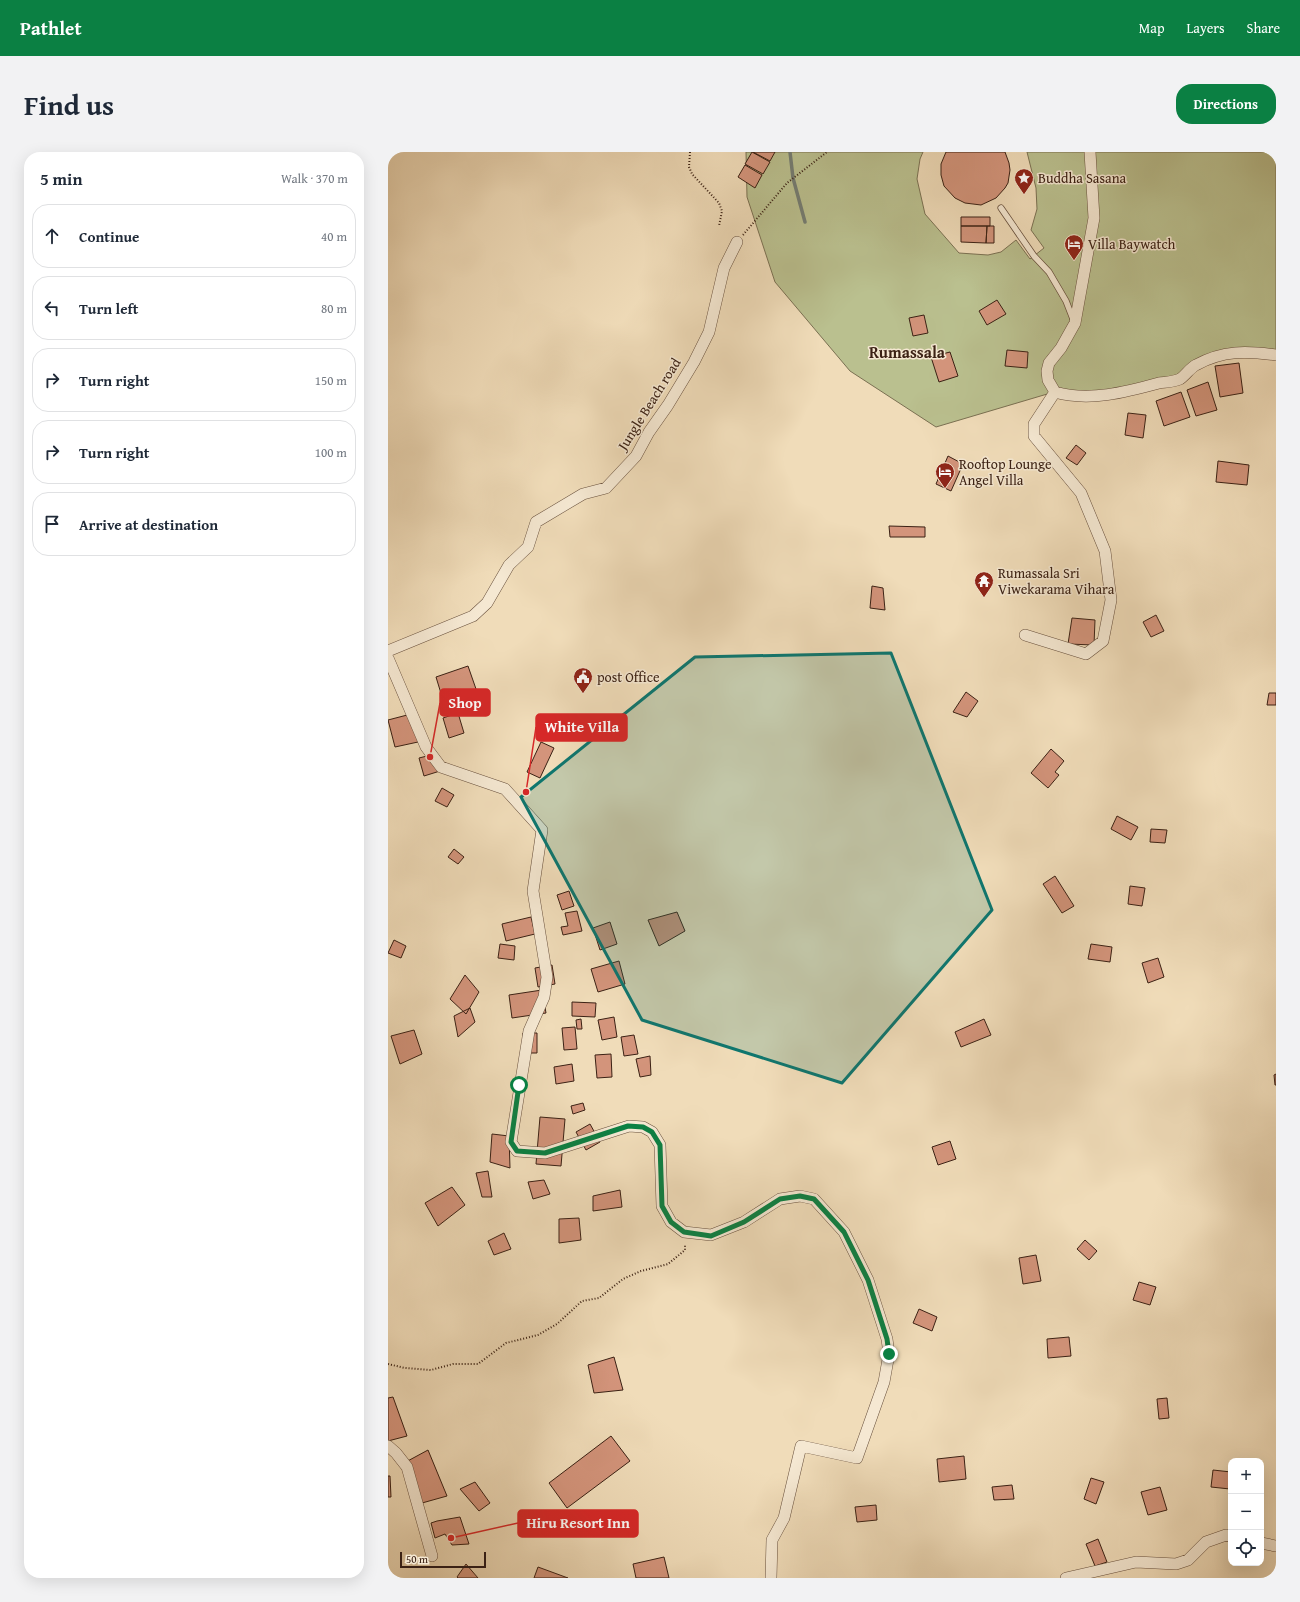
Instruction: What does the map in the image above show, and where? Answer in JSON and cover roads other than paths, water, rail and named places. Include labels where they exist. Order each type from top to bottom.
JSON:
[{"type":"street","points":[[1090,152],[1094,218],[1075,323],[1061,348],[1049,363],[1046,371],[1048,380],[1054,392],[1066,395],[1085,396],[1135,390],[1179,379],[1196,365],[1224,354],[1249,351],[1276,355]]},
{"type":"street","name":"Jungle Beach road","points":[[388,651],[473,616],[488,603],[510,565],[528,547],[536,522],[583,494],[606,488],[636,456],[649,432],[668,405],[694,362],[709,332],[724,268],[737,242]]},
{"type":"street","points":[[1025,635],[1086,654],[1103,641],[1111,600],[1105,551],[1081,493],[1034,436],[1034,424],[1054,392]]},
{"type":"street","points":[[388,658],[426,747],[441,767],[505,789],[542,830],[533,891],[548,977],[544,997],[529,1031],[511,1142],[517,1151],[545,1153],[628,1126],[643,1127],[652,1132],[660,1145],[662,1206],[671,1222],[684,1232],[711,1236],[744,1222],[780,1199],[800,1196],[814,1199],[844,1232],[868,1280],[887,1339],[889,1354],[884,1382],[857,1458],[801,1446],[784,1518],[772,1540],[771,1578]]},
{"type":"street","points":[[388,1446],[396,1453],[407,1467],[432,1556]]},
{"type":"street","points":[[1066,1578],[1136,1562],[1176,1564],[1188,1560],[1206,1542],[1228,1535]]},
{"type":"street","points":[[1264,1544],[1276,1546]]},
{"type":"lane","points":[[1001,208],[1034,256],[1049,272],[1066,301],[1075,323]]},
{"type":"waterway","points":[[790,152],[793,178],[805,222]]},
{"type":"place","name":"Buddha Sasana","points":[[1024,195]]},
{"type":"place","name":"Villa Baywatch","points":[[1074,261]]},
{"type":"place","name":"Rooftop Lounge Angel Villa","points":[[945,489]]},
{"type":"place","name":"Rumassala Sri Viwekarama Vihara","points":[[984,598]]},
{"type":"place","name":"post Office","points":[[583,694]]},
{"type":"place","name":"Shop","points":[[430,757]]},
{"type":"place","name":"White Villa","points":[[526,792]]},
{"type":"place","name":"Hiru Resort Inn","points":[[451,1538]]},
{"type":"district","name":"Rumassala","points":[[907,352]]}]
